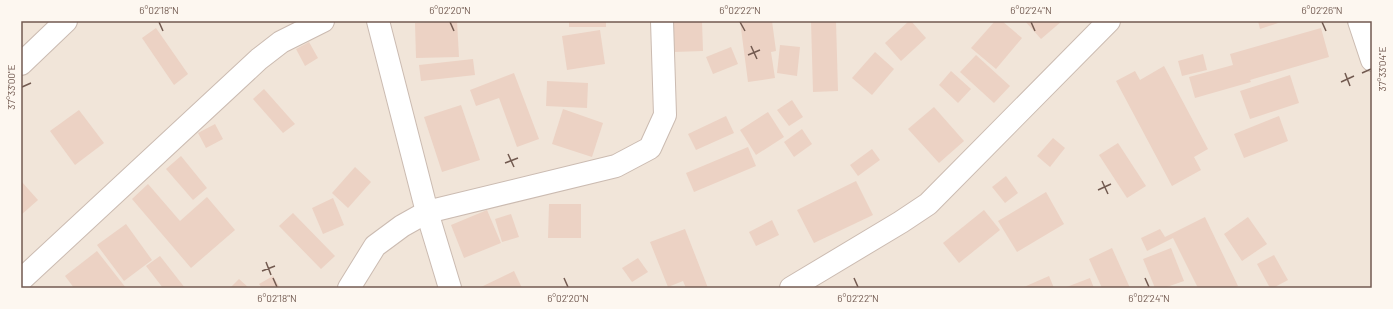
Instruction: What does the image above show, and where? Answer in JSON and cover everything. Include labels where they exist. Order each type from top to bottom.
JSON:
[{"type":"street","points":[[21,64],[66,21]]},
{"type":"street","points":[[21,280],[259,59],[281,42],[323,21]]},
{"type":"street","points":[[378,21],[427,212],[450,288]]},
{"type":"street","points":[[349,288],[375,246],[402,226],[427,212],[616,166],[650,148],[665,115],[662,21]]},
{"type":"street","points":[[790,288],[928,204],[1109,21]]},
{"type":"street","points":[[1359,21],[1372,60]]},
{"type":"shaded area","points":[[21,21],[1372,21],[1372,288],[21,288]]},
{"type":"building","points":[[457,21],[459,57],[416,58],[415,23]]},
{"type":"building","points":[[569,21],[606,21],[606,27],[569,27]]},
{"type":"building","points":[[673,21],[702,21],[703,51],[673,52]]},
{"type":"building","points":[[740,21],[772,21],[776,51],[771,52],[775,78],[748,82]]},
{"type":"building","points":[[811,21],[836,21],[838,91],[813,92]]},
{"type":"building","points":[[909,21],[911,21],[926,38],[901,61],[885,43]]},
{"type":"building","points":[[995,21],[1002,21],[1022,38],[996,69],[971,48]]},
{"type":"building","points":[[1025,21],[1062,21],[1041,39]]},
{"type":"building","points":[[1258,21],[1281,21],[1281,22],[1260,29]]},
{"type":"building","points":[[156,28],[188,74],[174,85],[142,38]]},
{"type":"building","points":[[1321,28],[1329,57],[1195,98],[1189,77],[1233,65],[1230,54]]},
{"type":"building","points":[[600,30],[605,64],[567,70],[562,36]]},
{"type":"building","points":[[309,42],[318,58],[305,66],[296,49]]},
{"type":"building","points":[[780,45],[800,47],[797,76],[777,73]]},
{"type":"building","points":[[731,47],[738,64],[713,74],[706,57]]},
{"type":"building","points":[[875,52],[894,69],[872,95],[852,78]]},
{"type":"building","points":[[1203,54],[1207,70],[1182,76],[1178,61]]},
{"type":"building","points":[[976,55],[1010,86],[994,103],[960,72]]},
{"type":"building","points":[[473,59],[475,75],[421,81],[419,65]]},
{"type":"building","points":[[1164,66],[1208,149],[1194,157],[1201,170],[1172,186],[1116,81],[1135,71],[1140,80]]},
{"type":"building","points":[[951,71],[971,89],[958,103],[939,85]]},
{"type":"building","points":[[514,73],[539,139],[517,147],[499,98],[476,106],[470,90]]},
{"type":"building","points":[[1290,75],[1299,103],[1250,119],[1240,91]]},
{"type":"building","points":[[547,81],[588,83],[587,108],[546,106]]},
{"type":"building","points":[[264,89],[295,124],[283,133],[253,99]]},
{"type":"building","points":[[792,100],[803,117],[789,126],[777,110]]},
{"type":"building","points":[[461,105],[480,160],[442,172],[424,117]]},
{"type":"building","points":[[934,107],[964,141],[939,163],[908,129]]},
{"type":"building","points":[[563,109],[603,123],[592,157],[552,144]]},
{"type":"building","points":[[79,110],[104,143],[75,165],[50,131]]},
{"type":"building","points":[[768,112],[784,137],[756,155],[740,130]]},
{"type":"building","points":[[726,116],[734,133],[696,150],[688,134]]},
{"type":"building","points":[[1279,116],[1288,141],[1244,158],[1234,134]]},
{"type":"building","points":[[215,124],[223,139],[206,148],[198,133]]},
{"type":"building","points":[[802,129],[812,144],[794,157],[784,142]]},
{"type":"building","points":[[1053,138],[1065,148],[1050,167],[1037,156]]},
{"type":"building","points":[[1118,143],[1146,186],[1127,198],[1099,155]]},
{"type":"building","points":[[748,147],[756,166],[694,192],[686,173]]},
{"type":"building","points":[[872,149],[880,160],[858,176],[850,165]]},
{"type":"building","points":[[181,156],[207,188],[193,200],[166,169]]},
{"type":"building","points":[[355,167],[371,182],[348,208],[332,193]]},
{"type":"building","points":[[1006,176],[1018,193],[1005,203],[992,187]]},
{"type":"building","points":[[21,181],[38,200],[21,215]]},
{"type":"building","points":[[856,181],[873,215],[814,243],[797,210]]},
{"type":"building","points":[[148,184],[180,221],[207,197],[235,230],[191,268],[132,199]]},
{"type":"building","points":[[1046,192],[1064,224],[1017,252],[998,221]]},
{"type":"building","points":[[333,198],[344,225],[323,234],[312,208]]},
{"type":"building","points":[[549,204],[581,204],[581,238],[548,238]]},
{"type":"building","points":[[487,210],[501,243],[464,258],[451,225]]},
{"type":"building","points":[[984,210],[1000,230],[959,263],[943,243]]},
{"type":"building","points":[[293,213],[335,256],[321,269],[279,226]]},
{"type":"building","points":[[511,214],[519,237],[502,242],[495,219]]},
{"type":"building","points":[[1205,217],[1238,286],[1234,288],[1198,288],[1173,238],[1147,251],[1141,238],[1160,229],[1165,237]]},
{"type":"building","points":[[1248,217],[1267,244],[1242,261],[1224,234]]},
{"type":"building","points":[[772,220],[779,235],[756,246],[749,232]]},
{"type":"building","points":[[126,224],[152,260],[124,281],[97,245]]},
{"type":"building","points":[[685,229],[708,288],[686,288],[683,281],[668,287],[650,242]]},
{"type":"building","points":[[1112,248],[1130,288],[1102,288],[1089,259]]},
{"type":"building","points":[[1171,248],[1184,281],[1164,288],[1155,288],[1143,259]]},
{"type":"building","points":[[97,251],[126,288],[74,288],[65,276]]},
{"type":"building","points":[[1274,255],[1288,280],[1273,288],[1270,288],[1257,264]]},
{"type":"building","points":[[160,256],[185,288],[163,288],[146,266]]},
{"type":"building","points":[[638,258],[648,272],[632,282],[622,268]]},
{"type":"building","points":[[514,271],[522,288],[479,288]]},
{"type":"building","points":[[273,276],[280,288],[262,288],[259,284]]},
{"type":"building","points":[[1049,276],[1054,288],[1024,287]]},
{"type":"building","points":[[1090,278],[1094,288],[1064,288]]},
{"type":"building","points":[[239,279],[249,288],[230,288]]}]
